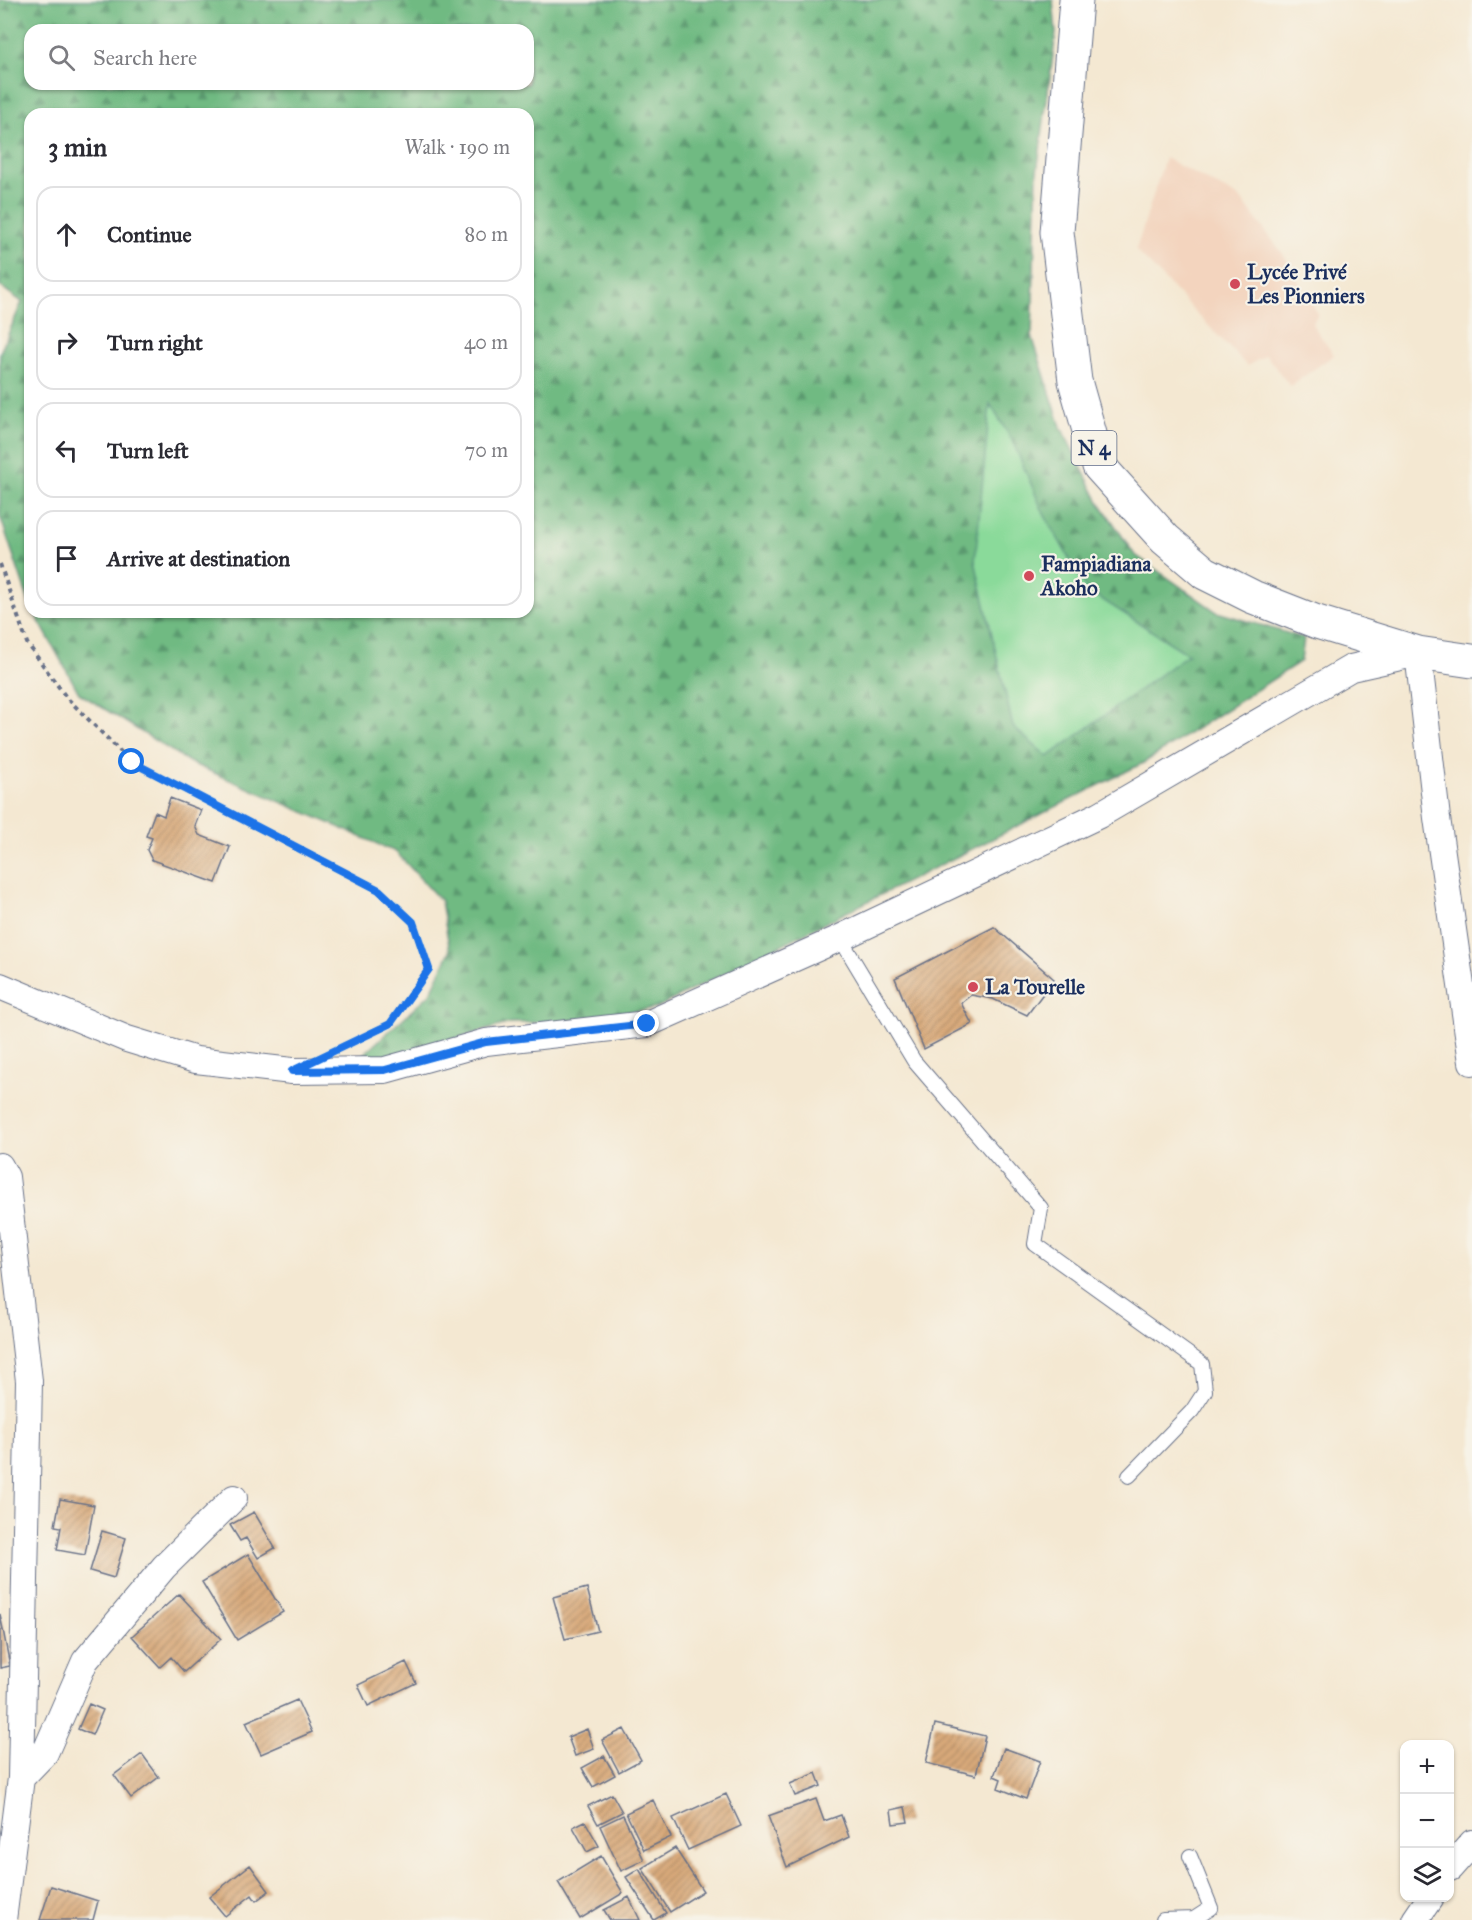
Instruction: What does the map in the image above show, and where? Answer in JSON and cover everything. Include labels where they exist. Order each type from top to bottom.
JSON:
[{"type":"main road","name":"N 4","points":[[1076,0],[1057,232],[1075,381],[1099,466],[1164,539],[1204,573],[1253,597],[1317,622],[1418,653],[1472,661]]},
{"type":"street","points":[[0,986],[127,1039],[196,1060],[292,1071],[385,1070],[486,1042],[647,1024],[840,938],[1099,815],[1351,668],[1418,653],[1439,829],[1472,1062]]},
{"type":"street","points":[[0,1167],[6,1177],[29,1381],[21,1778],[3,1920]]},
{"type":"street","points":[[21,1778],[45,1753],[85,1661],[164,1567],[234,1498]]},
{"type":"street","points":[[1454,1863],[1472,1843]]},
{"type":"street","points":[[1415,1920],[1427,1902]]},
{"type":"lane","points":[[840,938],[914,1061],[1041,1208],[1035,1244],[1202,1364],[1204,1391],[1198,1401],[1129,1476]]},
{"type":"lane","points":[[1163,1920],[1194,1919],[1210,1908],[1206,1891],[1190,1856]]},
{"type":"path","points":[[0,564],[27,643],[66,697],[132,762],[379,890],[413,922],[429,969],[390,1024],[351,1043]]},
{"type":"shaded area","name":"Lycée Privé Les Pionniers","points":[[1165,158],[1240,198],[1283,254],[1318,314],[1312,324],[1334,355],[1290,386],[1266,355],[1247,366],[1136,250]]},
{"type":"green space","points":[[0,0],[1053,0],[1056,33],[1037,172],[1032,336],[1061,427],[1098,500],[1134,554],[1217,612],[1304,638],[1301,661],[1145,762],[656,1008],[560,1022],[510,1023],[380,1061],[363,1055],[430,994],[450,951],[441,901],[396,852],[191,763],[79,693],[37,618],[534,618],[534,108],[24,108],[24,587],[0,516],[0,353],[22,302],[0,286]]},
{"type":"green space","name":"Fampiadiana Akoho","points":[[990,404],[1012,440],[1044,514],[1087,590],[1188,654],[1048,757],[1013,727],[975,561]]},
{"type":"building","points":[[170,798],[201,810],[195,826],[199,835],[230,847],[216,883],[152,860],[147,850],[152,838],[146,836],[155,812],[164,816]]},
{"type":"building","name":"La Tourelle","points":[[994,927],[1054,979],[1027,1015],[993,999],[971,995],[961,1003],[972,1024],[924,1049],[895,978]]},
{"type":"building","points":[[60,1499],[94,1505],[85,1555],[57,1550],[61,1527],[55,1526]]},
{"type":"building","points":[[254,1512],[275,1548],[258,1558],[246,1538],[240,1541],[230,1525]]},
{"type":"building","points":[[102,1531],[126,1538],[114,1578],[90,1571]]},
{"type":"building","points":[[248,1554],[283,1612],[237,1640],[202,1582]]},
{"type":"building","points":[[587,1588],[598,1631],[565,1639],[553,1597]]},
{"type":"building","points":[[179,1594],[221,1639],[184,1672],[171,1657],[160,1667],[132,1636]]},
{"type":"building","points":[[0,1614],[10,1666],[0,1668]]},
{"type":"building","points":[[406,1662],[416,1683],[368,1706],[358,1685]]},
{"type":"building","points":[[297,1700],[312,1732],[261,1754],[246,1722]]},
{"type":"building","points":[[89,1704],[103,1710],[92,1735],[78,1729]]},
{"type":"building","points":[[935,1724],[985,1736],[976,1775],[926,1763]]},
{"type":"building","points":[[587,1729],[594,1749],[575,1756],[568,1737]]},
{"type":"building","points":[[624,1729],[641,1760],[619,1772],[602,1740]]},
{"type":"building","points":[[1004,1748],[1040,1761],[1026,1799],[998,1788],[1001,1779],[994,1776]]},
{"type":"building","points":[[142,1754],[159,1777],[131,1798],[114,1775]]},
{"type":"building","points":[[604,1756],[615,1775],[593,1787],[582,1768]]},
{"type":"building","points":[[816,1773],[821,1786],[795,1796],[790,1784]]},
{"type":"building","points":[[612,1794],[622,1812],[598,1824],[588,1806]]},
{"type":"building","points":[[726,1794],[741,1826],[688,1850],[673,1818]]},
{"type":"building","points":[[816,1799],[824,1821],[841,1815],[849,1837],[787,1867],[768,1816]]},
{"type":"building","points":[[653,1800],[671,1837],[644,1850],[626,1813]]},
{"type":"building","points":[[905,1807],[908,1822],[893,1824],[891,1810]]},
{"type":"building","points":[[623,1815],[644,1860],[621,1871],[600,1826]]},
{"type":"building","points":[[585,1821],[599,1846],[587,1852],[573,1827]]},
{"type":"building","points":[[675,1848],[703,1891],[670,1912],[642,1868]]},
{"type":"building","points":[[601,1856],[623,1893],[580,1919],[558,1882]]},
{"type":"building","points":[[250,1865],[269,1891],[256,1901],[252,1895],[225,1916],[209,1897]]},
{"type":"building","points":[[639,1869],[666,1913],[654,1920],[626,1877]]},
{"type":"building","points":[[51,1886],[98,1901],[93,1920],[40,1920]]},
{"type":"building","points":[[629,1897],[640,1920],[610,1920],[604,1910]]},
{"type":"place","name":"Lycée Privé Les Pionniers","points":[[1235,284]]},
{"type":"place","name":"Fampiadiana Akoho","points":[[1029,576]]},
{"type":"place","name":"La Tourelle","points":[[973,987]]},
{"type":"route","points":[[132,762],[379,890],[413,922],[429,969],[390,1024],[292,1071],[385,1070],[486,1042],[548,1037],[647,1024]]}]
